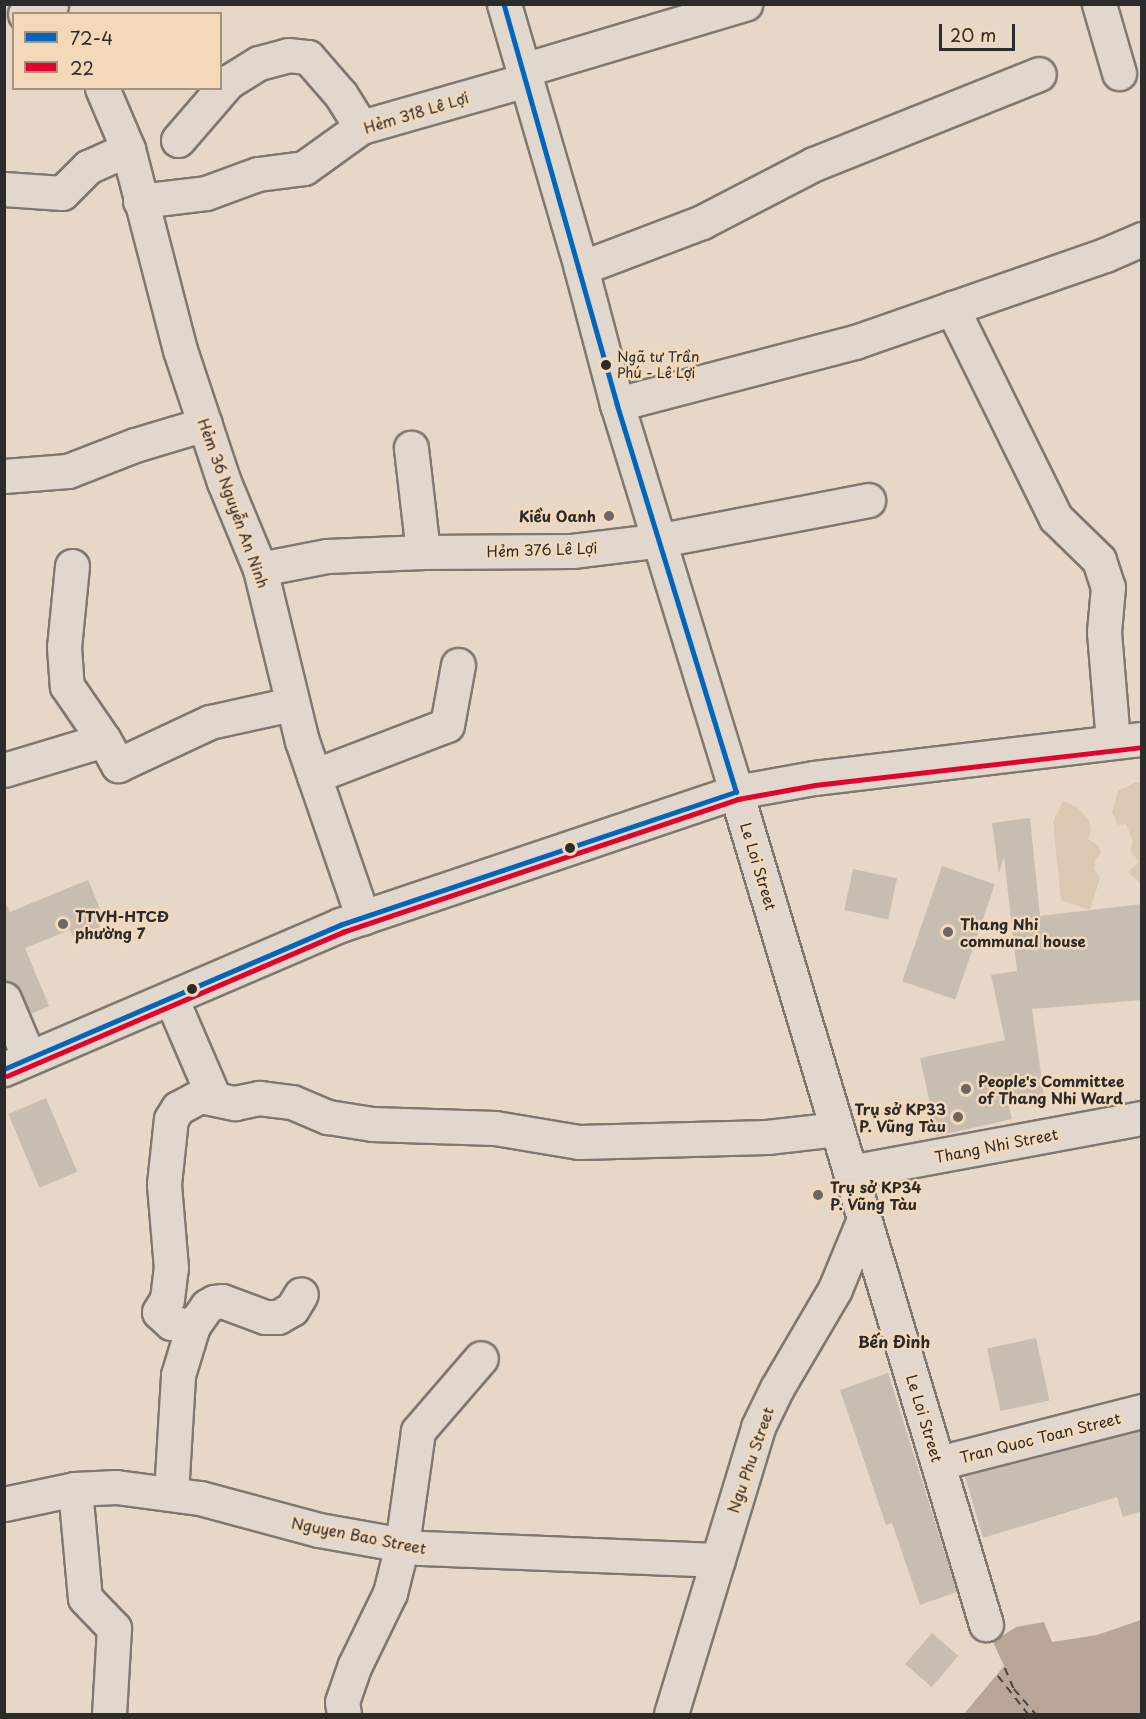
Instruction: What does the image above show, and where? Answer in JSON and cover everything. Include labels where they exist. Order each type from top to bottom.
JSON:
[{"type":"street","points":[[30,12],[51,4]]},
{"type":"street","name":"Le Loi Street","points":[[504,4],[582,268],[617,404],[661,540],[986,1624]]},
{"type":"street","points":[[1099,4],[1119,73]]},
{"type":"street","name":"Hẻm 318 Lê Lợi","points":[[140,201],[206,193],[258,174],[304,168],[361,127],[739,5]]},
{"type":"street","points":[[222,89],[228,82],[259,63],[288,55],[308,57],[341,95],[361,127]]},
{"type":"street","points":[[582,268],[702,222],[814,164],[1038,74]]},
{"type":"street","name":"Hẻm 36 Nguyễn An Ninh","points":[[103,90],[128,149],[180,350],[205,424],[260,568],[291,704],[363,918]]},
{"type":"street","points":[[178,140],[221,90]]},
{"type":"street","points":[[4,189],[62,193],[88,166],[128,149]]},
{"type":"street","points":[[617,404],[855,342],[1142,239]]},
{"type":"street","points":[[4,999],[17,1064],[363,918],[736,792],[814,778],[1127,740],[1104,632],[1108,587],[1099,560],[1056,518],[952,308]]},
{"type":"street","points":[[4,476],[68,471],[205,424]]},
{"type":"street","points":[[411,448],[423,552]]},
{"type":"street","name":"Hẻm 376 Lê Lợi","points":[[260,568],[327,556],[423,552],[572,551],[661,540],[868,500]]},
{"type":"street","points":[[72,566],[63,646],[67,686],[118,765],[210,722],[291,704]]},
{"type":"street","points":[[314,776],[447,725],[458,666]]},
{"type":"street","points":[[4,770],[104,740]]},
{"type":"street","points":[[171,998],[214,1098]]},
{"type":"street","points":[[193,1326],[171,1323],[159,1312],[167,1299],[171,1268],[164,1218],[164,1164],[171,1119],[178,1108],[201,1096],[235,1103],[259,1098],[292,1102],[328,1117],[372,1124],[495,1128],[579,1142],[756,1137],[837,1129]]},
{"type":"street","name":"Thang Nhi Street","points":[[850,1172],[1142,1118]]},
{"type":"street","name":"Ngu Phu Street","points":[[671,1714],[758,1427],[777,1388],[835,1289],[864,1219]]},
{"type":"street","points":[[171,1494],[178,1375],[193,1326],[207,1306],[214,1302],[222,1300],[265,1317],[278,1317],[292,1309],[301,1294]]},
{"type":"street","points":[[344,1714],[342,1702],[390,1593],[402,1545],[418,1431],[481,1358]]},
{"type":"street","name":"Tran Quoc Toan Street","points":[[939,1463],[1142,1411]]},
{"type":"street","name":"Nguyen Bao Street","points":[[4,1504],[75,1490],[116,1487],[171,1494],[319,1530],[402,1545],[471,1552],[718,1560]]},
{"type":"street","points":[[75,1490],[85,1598],[114,1628],[109,1714]]},
{"type":"shaded area","points":[[1136,782],[1141,782],[1141,884],[1128,872],[1139,862],[1130,850],[1133,842],[1126,824],[1118,825],[1112,812],[1118,791]]},
{"type":"shaded area","points":[[1063,801],[1078,808],[1088,819],[1091,829],[1088,839],[1099,846],[1101,853],[1096,859],[1094,869],[1100,878],[1090,910],[1061,900],[1053,822]]},
{"type":"shaded area","points":[[1141,1620],[1141,1714],[964,1714],[1004,1666],[993,1642],[1016,1627],[1044,1622],[1052,1642],[1097,1635]]},
{"type":"building","points":[[1030,818],[1040,916],[1142,904],[1142,1000],[1032,1009],[1044,1097],[1008,1102],[1012,1119],[937,1136],[920,1058],[1005,1040],[991,975],[1017,971],[1004,857],[999,873],[992,823]]},
{"type":"building","name":"Thang Nhi communal house","points":[[942,866],[995,884],[955,1000],[902,981]]},
{"type":"building","points":[[853,869],[897,878],[888,919],[844,910]]},
{"type":"building","points":[[88,880],[100,909],[94,911],[100,927],[74,938],[70,930],[25,948],[49,1006],[31,1014],[16,984],[4,981],[4,900],[10,912]]},
{"type":"building","points":[[46,1098],[77,1172],[40,1188],[8,1114]]},
{"type":"building","points":[[1036,1338],[1049,1401],[1000,1411],[987,1348]]},
{"type":"building","points":[[888,1373],[957,1592],[920,1605],[892,1523],[886,1525],[840,1390]]},
{"type":"building","points":[[1142,1430],[1142,1511],[1123,1517],[1117,1497],[983,1538],[965,1476]]},
{"type":"building","points":[[932,1633],[958,1656],[932,1687],[905,1664]]},
{"type":"ferry route","points":[[1005,1668],[1014,1689],[1036,1714]]},
{"type":"ferry route","points":[[998,1676],[1028,1714]]},
{"type":"transit line","name":"72-4","points":[[504,4],[617,404],[736,792]]},
{"type":"transit line","name":"22","points":[[7,1076],[343,932],[738,799],[815,785],[1142,747]]},
{"type":"transit line","name":"72-4","points":[[4,1069],[340,925],[736,792]]},
{"type":"place","name":"Ngã tư Trần Phú - Lê Lợi","points":[[606,365]]},
{"type":"place","name":"Kiều Oanh","points":[[609,516]]},
{"type":"place","name":"TTVH-HTCĐ phường 7","points":[[63,924]]},
{"type":"place","name":"Thang Nhi communal house","points":[[948,932]]},
{"type":"place","name":"People's Committee of Thang Nhi Ward","points":[[966,1089]]},
{"type":"place","name":"Trụ sở KP33 P. Vũng Tàu","points":[[958,1117]]},
{"type":"place","name":"Trụ sở KP34 P. Vũng Tàu","points":[[818,1195]]},
{"type":"district","name":"Bến Đình","points":[[894,1341]]}]
